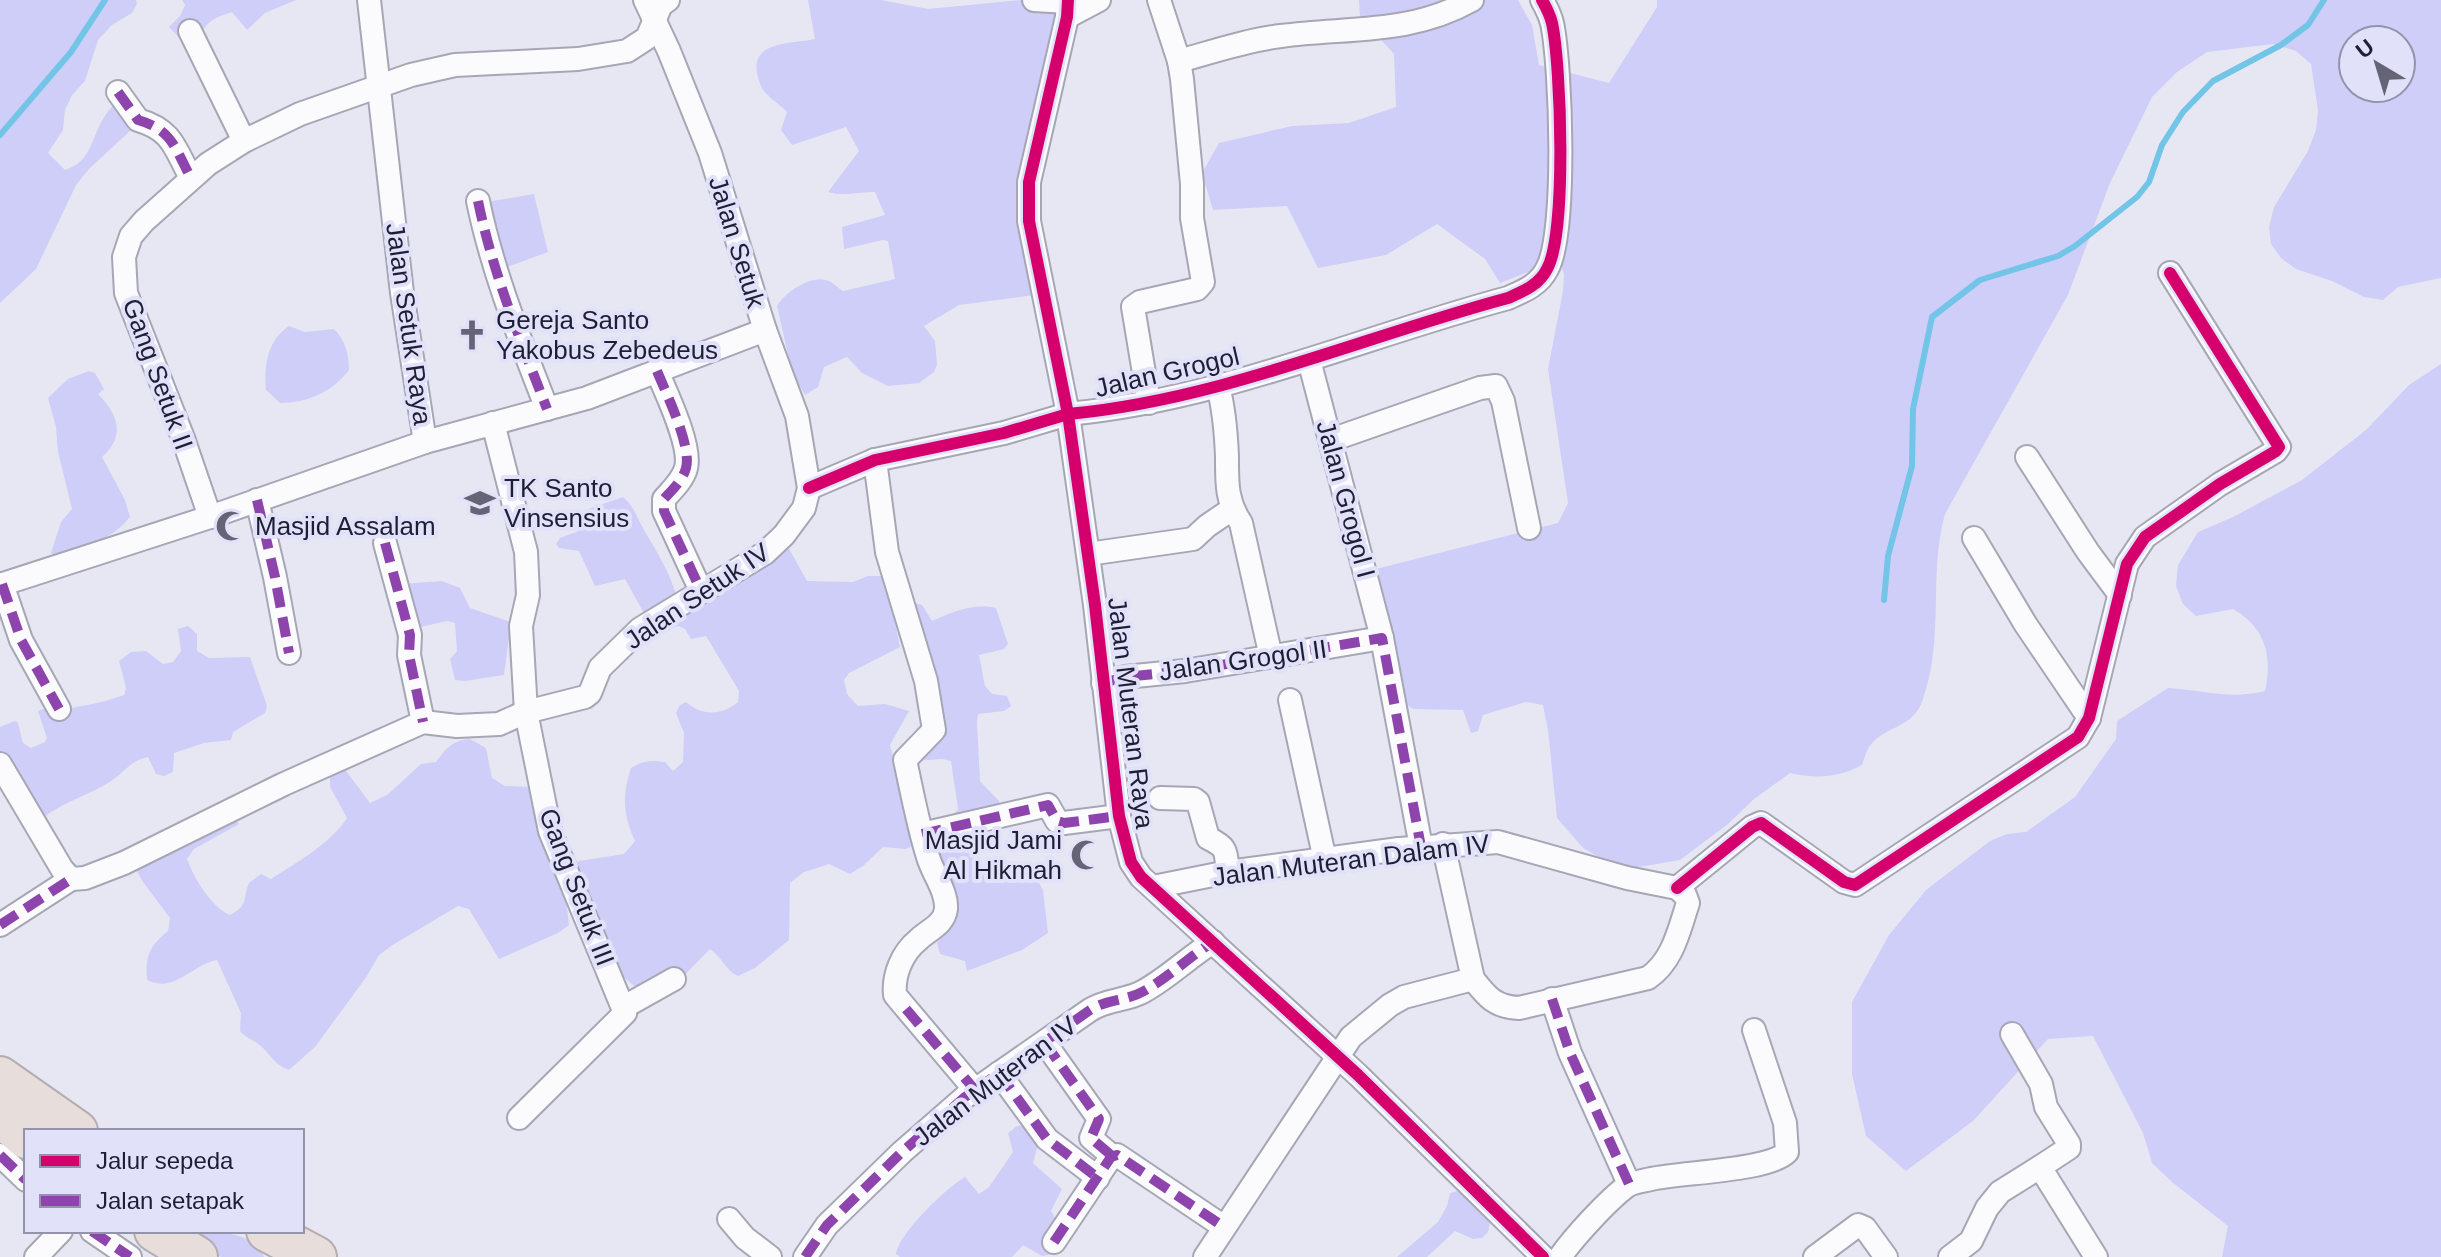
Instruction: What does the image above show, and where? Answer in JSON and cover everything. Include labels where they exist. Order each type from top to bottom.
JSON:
[{"type":"highway","points":[[0,1077],[74,1129]]},
{"type":"highway","points":[[0,1116],[24,1136]]},
{"type":"highway","points":[[158,1233],[197,1257]]},
{"type":"highway","points":[[266,1233],[275,1257]]},
{"type":"highway","points":[[269,1233],[316,1257]]},
{"type":"street","name":"Jalan Setuk Raya","points":[[1,585],[425,442],[402,293],[369,0]]},
{"type":"street","name":"Gang Setuk II","points":[[210,517],[183,438],[126,293],[124,257],[131,236],[144,221],[208,164],[244,141],[300,114],[411,75],[455,65],[578,59],[627,51],[647,38],[652,30],[649,9],[668,0]]},
{"type":"street","points":[[1034,0],[1068,6],[1099,0]]},
{"type":"street","points":[[1149,403],[1133,307],[1140,302],[1197,289],[1203,282],[1192,218],[1192,184],[1179,61],[1159,0]]},
{"type":"street","points":[[1179,61],[1275,36],[1363,31],[1425,20],[1472,0]]},
{"type":"street","name":"Jalan Grogol","points":[[1068,6],[1029,182],[1028,199],[1029,221],[1068,414],[1118,410],[1218,386],[1508,298],[1539,281],[1549,267],[1560,193],[1555,54],[1551,22],[1542,0]]},
{"type":"street","name":"Jalan Setuk","points":[[425,442],[587,398],[765,330],[710,153],[649,9]]},
{"type":"street","points":[[190,31],[244,141]]},
{"type":"street","points":[[118,92],[138,120],[163,131],[191,178]]},
{"type":"street","points":[[478,201],[488,252],[499,286],[547,409]]},
{"type":"street","points":[[1205,1257],[1351,1037],[1390,1005],[1404,997],[1473,979],[1489,1000],[1503,1008],[1519,1008],[1637,982],[1660,970],[1672,949],[1688,903],[1681,891],[1752,827],[1761,823],[1844,882],[1855,885],[2078,737],[2089,718],[2127,564],[2145,537],[2279,447],[2170,273]]},
{"type":"street","points":[[765,330],[797,416],[809,488],[875,460],[1004,433],[1068,414]]},
{"type":"street","name":"Jalan Grogol I","points":[[1309,360],[1382,638],[1432,846],[1473,979]]},
{"type":"street","points":[[657,371],[687,452],[686,468],[678,484],[664,499],[664,511],[701,591]]},
{"type":"street","points":[[1218,386],[1224,409],[1226,486],[1232,509],[1241,523],[1271,657]]},
{"type":"street","points":[[1331,440],[1480,388],[1496,386],[1503,401],[1529,528]]},
{"type":"street","name":"Jalan Muteran Raya","points":[[1068,414],[1119,816],[1131,862],[1141,877],[1337,1057],[1543,1257]]},
{"type":"street","name":"Gang Setuk III","points":[[493,423],[526,552],[528,595],[521,626],[526,712],[550,831],[624,1007]]},
{"type":"street","points":[[2027,457],[2088,552],[2120,595]]},
{"type":"street","points":[[875,460],[887,552],[926,681],[934,730],[905,760],[929,860],[945,896],[946,910],[943,919],[916,941],[906,954],[894,982],[895,995],[975,1090]]},
{"type":"street","name":"Jalan Setuk IV","points":[[0,925],[71,879],[85,878],[124,863],[284,784],[423,722],[457,726],[499,724],[526,712],[585,697],[590,693],[600,668],[631,636],[765,553],[784,535],[804,508],[809,488]]},
{"type":"street","points":[[257,500],[289,653]]},
{"type":"street","points":[[1088,554],[1193,539],[1232,509]]},
{"type":"street","points":[[1974,538],[2034,638],[2089,718]]},
{"type":"street","points":[[385,543],[410,635],[409,655],[423,722]]},
{"type":"street","points":[[1,585],[21,640],[59,709]]},
{"type":"street","name":"Jalan Grogol II","points":[[1103,683],[1125,677],[1185,671],[1382,638]]},
{"type":"street","points":[[1290,700],[1325,860]]},
{"type":"street","points":[[0,764],[55,859],[71,879]]},
{"type":"street","points":[[1160,798],[1194,799],[1198,802],[1208,838],[1221,843],[1225,849],[1228,872]]},
{"type":"street","points":[[922,834],[1048,805],[1057,821],[1064,823],[1119,816]]},
{"type":"street","name":"Jalan Muteran Dalam IV","points":[[1153,887],[1228,872],[1432,846],[1498,842],[1681,891]]},
{"type":"street","name":"Jalan Muteran IV","points":[[805,1257],[827,1225],[902,1152],[975,1090],[1099,1004],[1142,992],[1213,942]]},
{"type":"street","points":[[519,1118],[623,1018],[624,1007],[674,979]]},
{"type":"street","points":[[1552,999],[1570,1053],[1629,1184]]},
{"type":"street","points":[[1560,1257],[1629,1184],[1663,1176],[1762,1165],[1781,1158],[1787,1152],[1785,1123],[1754,1030]]},
{"type":"street","points":[[1950,1257],[1971,1241],[1987,1208],[2000,1192],[2069,1148],[2046,1107],[2041,1084],[2012,1034]]},
{"type":"street","points":[[1045,1043],[1099,1119],[1091,1138],[1112,1156],[1119,1155],[1224,1227]]},
{"type":"street","points":[[999,1073],[1047,1139],[1098,1178]]},
{"type":"street","points":[[0,1155],[24,1178]]},
{"type":"street","points":[[1054,1242],[1112,1156]]},
{"type":"street","points":[[2040,1167],[2096,1257]]},
{"type":"street","points":[[729,1219],[745,1238],[770,1257]]},
{"type":"street","points":[[1815,1257],[1858,1225],[1865,1228],[1886,1257]]},
{"type":"street","points":[[36,1257],[59,1233]]},
{"type":"street","points":[[95,1233],[130,1257]]},
{"type":"shaded area","points":[[0,0],[136,0],[132,13],[112,25],[98,40],[85,81],[72,95],[65,110],[63,130],[48,153],[65,170],[85,156],[104,117],[115,103],[145,117],[76,185],[36,269],[0,303]]},
{"type":"shaded area","points":[[182,0],[296,0],[265,13],[247,30],[232,12],[215,18],[191,50],[169,27],[180,16],[185,5]]},
{"type":"shaded area","points":[[808,0],[881,0],[928,9],[1021,0],[1056,0],[1054,33],[1016,189],[1034,295],[959,305],[924,326],[935,341],[937,365],[934,372],[919,383],[888,386],[862,373],[847,357],[824,367],[818,387],[805,395],[792,372],[777,306],[785,296],[813,280],[828,281],[843,291],[895,279],[888,241],[844,249],[842,227],[885,215],[875,192],[828,192],[859,151],[846,127],[792,145],[781,130],[787,112],[762,88],[757,73],[757,62],[767,49],[815,39]]},
{"type":"shaded area","points":[[1359,0],[1518,0],[1532,25],[1539,65],[1609,83],[1657,7],[1657,0],[2441,0],[2441,278],[2398,287],[2383,300],[2364,297],[2332,281],[2296,269],[2281,258],[2271,244],[2269,227],[2274,207],[2308,151],[2316,130],[2318,110],[2311,64],[2296,51],[2273,44],[2207,52],[2177,72],[2152,97],[2110,183],[2068,295],[1945,514],[1937,560],[1930,675],[1918,709],[1905,722],[1875,740],[1862,765],[1827,776],[1790,773],[1680,860],[1622,870],[1583,848],[1557,818],[1543,705],[1526,702],[1483,715],[1478,731],[1471,733],[1463,710],[1413,709],[1400,700],[1372,570],[1558,523],[1568,503],[1548,369],[1563,291],[1564,274],[1559,260],[1500,283],[1485,259],[1437,224],[1386,255],[1318,268],[1287,206],[1213,210],[1202,173],[1219,143],[1292,126],[1349,123],[1396,107],[1394,54],[1360,17]]},
{"type":"shaded area","points":[[534,194],[548,252],[499,270],[481,203]]},
{"type":"shaded area","points":[[289,326],[305,332],[334,329],[346,348],[349,370],[319,395],[280,403],[266,390],[268,354],[276,339]]},
{"type":"shaded area","points":[[2441,364],[2441,1257],[2222,1257],[2228,1226],[2152,1163],[2143,1133],[2093,1036],[2048,1039],[1973,1121],[1906,1171],[1866,1136],[1852,1074],[1852,1002],[1889,935],[1926,890],[1990,841],[2007,834],[2026,832],[2075,797],[2116,739],[2117,721],[2168,688],[2228,695],[2265,691],[2267,654],[2253,624],[2233,609],[2196,616],[2183,604],[2176,586],[2178,565],[2198,532],[2302,480],[2366,430],[2409,385]]},
{"type":"shaded area","points":[[89,371],[95,373],[104,389],[98,394],[114,417],[117,433],[110,449],[102,457],[125,500],[130,517],[107,537],[61,558],[51,553],[61,522],[72,509],[48,398],[68,379]]},
{"type":"shaded area","points":[[623,497],[633,508],[662,561],[676,594],[676,602],[646,617],[625,579],[595,586],[579,551],[559,548],[556,544],[560,538],[581,530],[577,515],[580,512]]},
{"type":"shaded area","points":[[787,545],[807,581],[853,582],[868,576],[886,576],[900,647],[849,673],[844,680],[847,694],[858,706],[885,704],[909,711],[890,745],[918,843],[906,849],[883,847],[850,874],[829,864],[804,872],[790,883],[789,940],[755,968],[738,976],[710,949],[678,982],[640,991],[611,966],[572,867],[579,861],[624,854],[635,841],[625,805],[631,768],[655,761],[665,762],[673,771],[683,762],[684,733],[676,713],[680,705],[686,702],[698,710],[718,712],[738,702],[739,691],[706,636],[691,639],[685,629],[678,626],[636,648],[629,650],[628,644]]},
{"type":"shaded area","points":[[442,581],[460,588],[470,608],[511,622],[504,675],[455,680],[450,659],[457,651],[455,623],[447,621],[412,629],[401,584]]},
{"type":"shaded area","points":[[909,605],[922,605],[932,621],[971,608],[996,608],[1008,644],[1004,649],[979,655],[985,686],[992,694],[1007,696],[1011,706],[1004,711],[978,714],[980,781],[999,801],[1000,808],[972,833],[980,862],[989,873],[1003,878],[1035,876],[1043,890],[1048,933],[1022,950],[967,971],[965,961],[940,954],[937,943],[952,925],[951,894],[929,846],[958,809],[951,761],[914,761],[908,751],[922,720]]},
{"type":"shaded area","points":[[188,626],[197,634],[197,651],[209,658],[250,657],[267,706],[265,713],[233,732],[231,740],[204,743],[174,753],[173,772],[164,776],[156,774],[148,757],[142,759],[103,786],[44,817],[0,751],[0,727],[15,721],[23,743],[31,748],[45,742],[47,738],[38,711],[43,709],[50,713],[124,695],[126,688],[119,661],[131,652],[146,651],[163,664],[173,662],[181,651],[178,629]]},
{"type":"shaded area","points":[[470,739],[486,748],[492,778],[505,786],[531,787],[566,900],[569,925],[499,959],[469,909],[458,906],[379,955],[315,1047],[289,1070],[240,1031],[241,1013],[217,960],[175,981],[157,983],[147,980],[150,952],[168,931],[170,918],[133,864],[234,817],[239,824],[194,849],[187,859],[204,891],[216,906],[230,915],[243,905],[249,883],[261,874],[271,879],[302,859],[332,836],[347,818],[330,787],[330,776],[335,770],[344,768],[370,803],[387,795],[421,764],[436,762],[450,746]]},
{"type":"shaded area","points":[[1025,1125],[1038,1144],[1033,1163],[1062,1189],[1051,1211],[1062,1230],[1054,1254],[1042,1256],[1023,1245],[1012,1257],[900,1257],[896,1254],[914,1223],[965,1177],[979,1194],[989,1187],[1013,1152],[1008,1133],[1017,1126]]},
{"type":"shaded area","points":[[1458,1191],[1490,1223],[1488,1232],[1482,1238],[1473,1239],[1455,1231],[1427,1257],[1397,1257],[1438,1222],[1450,1193]]},
{"type":"shaded area","points":[[185,1233],[240,1236],[259,1248],[264,1257],[221,1257]]},
{"type":"waterway","points":[[0,135],[71,52],[105,0]]},
{"type":"waterway","points":[[1884,600],[1888,556],[1912,466],[1913,409],[1932,317],[1980,280],[2058,256],[2137,197],[2149,182],[2162,145],[2183,112],[2213,81],[2281,45],[2308,25],[2324,0]]},
{"type":"marked path","points":[[118,92],[138,120],[159,129],[172,142],[191,178]]},
{"type":"marked path","points":[[478,201],[499,280],[547,409]]},
{"type":"marked path","points":[[657,371],[677,420],[687,458],[682,477],[664,499],[664,511],[701,591]]},
{"type":"marked path","points":[[257,500],[289,653]]},
{"type":"marked path","points":[[385,543],[410,635],[409,655],[423,722]]},
{"type":"marked path","points":[[2,584],[21,640],[59,709]]},
{"type":"marked path","points":[[1103,683],[1125,677],[1185,671],[1382,638],[1421,847]]},
{"type":"marked path","points":[[922,834],[1048,805],[1057,821],[1064,823],[1119,816]]},
{"type":"marked path","points":[[0,925],[71,879]]},
{"type":"marked path","points":[[805,1257],[827,1225],[902,1152],[965,1097],[1090,1010],[1144,991],[1213,942]]},
{"type":"marked path","points":[[1552,999],[1570,1053],[1629,1184]]},
{"type":"marked path","points":[[906,1009],[975,1090]]},
{"type":"marked path","points":[[1045,1043],[1099,1119],[1091,1138],[1112,1156]]},
{"type":"marked path","points":[[999,1073],[1047,1139],[1098,1178]]},
{"type":"marked path","points":[[0,1155],[24,1178]]},
{"type":"marked path","points":[[1054,1242],[1111,1157],[1117,1155],[1224,1227]]},
{"type":"marked path","points":[[95,1233],[130,1257]]},
{"type":"cycle path","points":[[1068,0],[1067,17],[1029,182],[1029,221],[1068,414],[1125,407],[1236,381],[1508,298],[1535,283],[1544,275],[1553,250],[1560,187],[1558,74],[1551,20],[1542,0]]},
{"type":"cycle path","points":[[1677,888],[1761,823],[1844,882],[1855,885],[2078,737],[2089,718],[2127,564],[2145,537],[2279,447],[2170,273]]},
{"type":"cycle path","points":[[809,488],[875,460],[1004,433],[1068,414],[1095,605],[1119,816],[1131,862],[1141,877],[1358,1075],[1543,1257]]},
{"type":"place","name":"Gereja Santo Yakobus Zebedeus","points":[[472,335]]},
{"type":"place","name":"TK Santo Vinsensius","points":[[480,503]]},
{"type":"place","name":"Masjid Assalam","points":[[231,526]]},
{"type":"place","name":"Masjid Jami Al Hikmah","points":[[1086,855]]}]
